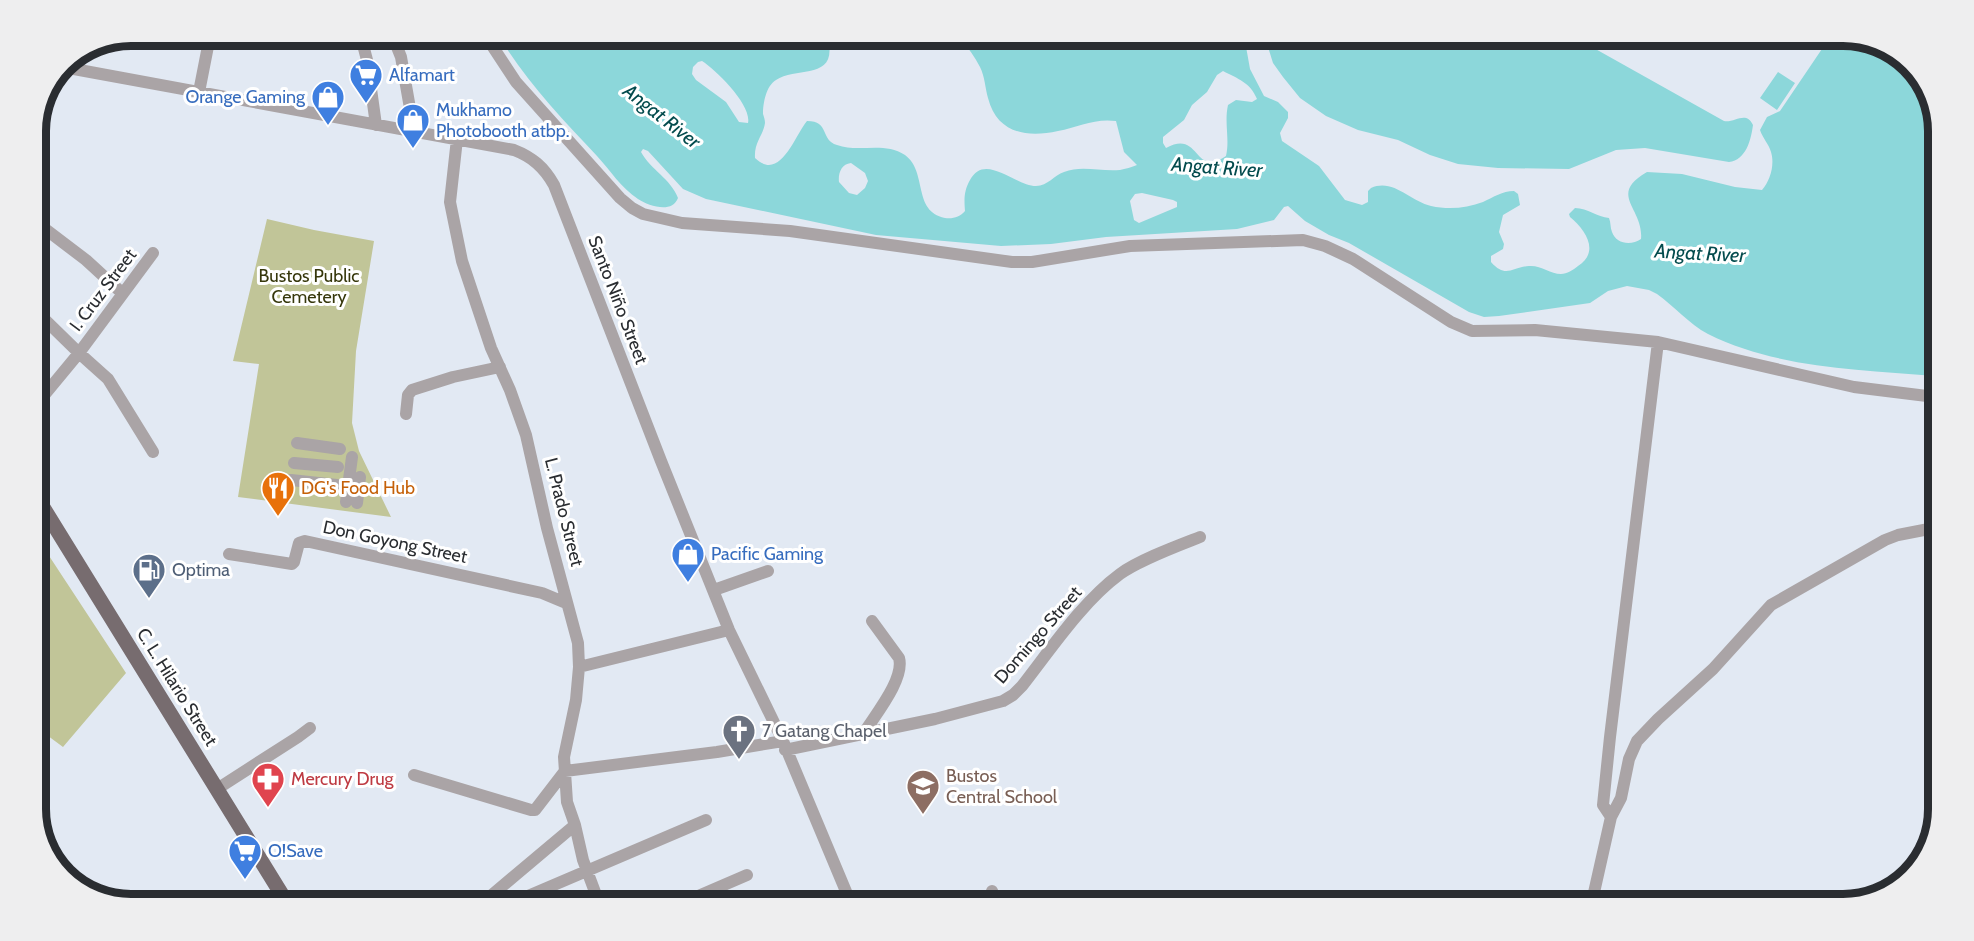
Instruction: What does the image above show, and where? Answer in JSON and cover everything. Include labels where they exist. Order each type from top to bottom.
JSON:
[{"type":"main road","name":"C. L. Hilario Street","points":[[47,514],[282,894]]},
{"type":"street","points":[[200,92],[208,46]]},
{"type":"street","points":[[363,46],[376,125]]},
{"type":"street","points":[[397,46],[401,57],[414,131]]},
{"type":"street","points":[[492,46],[516,82],[604,181],[632,208],[654,217],[682,223],[790,231],[1012,262],[1032,262],[1130,246],[1303,240],[1325,246],[1353,259],[1465,330],[1545,331],[1658,342],[1854,387],[1927,396]]},
{"type":"street","name":"Santo Niño Street","points":[[74,69],[457,139],[520,152],[539,164],[554,185],[657,452],[729,630],[784,746],[847,894]]},
{"type":"street","name":"L. Prado Street","points":[[457,139],[450,202],[462,261],[491,348],[526,435],[566,603],[578,642],[579,667],[576,700],[564,757],[567,802],[596,894]]},
{"type":"street","points":[[47,230],[86,260],[122,293]]},
{"type":"street","name":"I. Cruz Street","points":[[47,392],[79,353],[153,253]]},
{"type":"street","points":[[47,322],[108,380],[153,452]]},
{"type":"street","points":[[1611,818],[1604,805],[1610,737],[1658,342]]},
{"type":"street","points":[[406,414],[408,395],[412,390],[453,377],[500,367]]},
{"type":"street","points":[[297,443],[340,449]]},
{"type":"street","points":[[352,457],[351,503],[360,477]]},
{"type":"street","points":[[294,463],[338,467]]},
{"type":"street","points":[[291,480],[337,485]]},
{"type":"street","points":[[1594,894],[1611,818],[1621,798],[1629,759],[1637,741],[1658,718],[1713,669],[1771,605],[1885,540],[1928,529]]},
{"type":"street","name":"Domingo Street","points":[[565,771],[784,746],[935,719],[1003,701],[1022,686],[1090,602],[1114,579],[1122,573],[1200,537]]},
{"type":"street","name":"Don Goyong Street","points":[[230,554],[292,564],[298,543],[305,541],[542,593],[566,603]]},
{"type":"street","points":[[714,590],[768,571]]},
{"type":"street","points":[[864,733],[894,684],[901,665],[899,658],[872,621]]},
{"type":"street","points":[[579,667],[729,630]]},
{"type":"street","points":[[217,789],[310,728]]},
{"type":"street","points":[[414,775],[535,810],[565,771]]},
{"type":"street","points":[[532,894],[706,820]]},
{"type":"street","points":[[493,894],[575,825]]},
{"type":"street","points":[[703,894],[747,875]]},
{"type":"green space","name":"Bustos Public Cemetery","points":[[267,219],[374,241],[356,351],[352,423],[359,451],[391,517],[238,497],[259,364],[233,361]]},
{"type":"green space","points":[[47,553],[126,673],[63,747],[47,735]]},
{"type":"water","name":"Angat River","points":[[505,46],[829,46],[827,61],[821,67],[785,76],[770,86],[764,105],[765,123],[755,158],[764,164],[772,165],[779,161],[807,121],[814,122],[822,127],[832,143],[837,145],[889,149],[905,155],[912,162],[916,171],[928,208],[945,218],[954,218],[965,211],[965,195],[970,180],[976,172],[984,169],[1001,172],[1028,185],[1036,186],[1044,184],[1060,173],[1071,170],[1120,170],[1137,165],[1124,152],[1116,121],[1094,122],[1035,134],[1024,133],[1006,126],[992,110],[982,71],[966,46],[1246,46],[1250,69],[1264,96],[1278,102],[1288,112],[1288,118],[1280,133],[1282,141],[1319,166],[1345,200],[1362,205],[1368,202],[1368,191],[1371,188],[1387,186],[1431,206],[1458,208],[1514,191],[1518,194],[1520,205],[1503,215],[1499,232],[1504,244],[1503,249],[1491,256],[1491,262],[1505,271],[1533,266],[1561,274],[1568,273],[1585,260],[1588,254],[1588,241],[1569,214],[1575,208],[1609,218],[1614,236],[1624,243],[1633,243],[1641,239],[1638,219],[1628,195],[1635,180],[1647,172],[1682,174],[1735,187],[1762,190],[1772,167],[1770,149],[1760,130],[1767,117],[1780,111],[1824,46],[1859,48],[1885,58],[1906,75],[1919,94],[1926,115],[1927,375],[1819,366],[1735,346],[1694,325],[1657,294],[1649,290],[1627,286],[1608,291],[1590,303],[1484,317],[1469,312],[1349,243],[1329,235],[1305,221],[1288,206],[1284,207],[1274,220],[1237,229],[1106,237],[1051,244],[1001,246],[876,235],[706,199],[683,189],[648,151],[643,149],[641,152],[645,158],[671,185],[678,198],[671,206],[654,206],[632,195],[621,184],[521,69]],"holes":[[[702,61],[724,80],[739,98],[748,116],[748,123],[739,122],[726,102],[696,80],[692,74],[693,67]],[[1223,71],[1247,85],[1257,99],[1252,102],[1236,100],[1228,105],[1226,156],[1208,162],[1186,144],[1166,148],[1163,137],[1184,120],[1192,105],[1207,92],[1217,75]],[[851,163],[865,173],[868,181],[865,188],[857,195],[849,193],[839,182],[841,170],[845,165]],[[1142,193],[1173,200],[1177,202],[1177,207],[1139,223],[1134,220],[1130,201],[1135,194]]]},
{"type":"water","points":[[1590,46],[1724,121],[1747,118],[1753,125],[1752,131],[1744,153],[1729,162],[1645,148],[1616,150],[1569,169],[1498,168],[1458,164],[1430,155],[1398,140],[1358,130],[1326,116],[1300,98],[1273,63],[1268,47]]},
{"type":"water","points":[[1778,72],[1795,83],[1777,110],[1760,98]]},
{"type":"place","name":"Alfamart","points":[[366,104]]},
{"type":"place","name":"Orange Gaming","points":[[328,126]]},
{"type":"place","name":"Mukhamo Photobooth atbp.","points":[[413,149]]},
{"type":"place","name":"DG's Food Hub","points":[[278,517]]},
{"type":"place","name":"Pacific Gaming","points":[[688,583]]},
{"type":"place","name":"Optima","points":[[149,599]]},
{"type":"place","name":"7 Gatang Chapel","points":[[739,760]]},
{"type":"place","name":"Mercury Drug","points":[[268,808]]},
{"type":"place","name":"Bustos Central School","points":[[923,815]]},
{"type":"place","name":"O!Save","points":[[245,880]]}]
